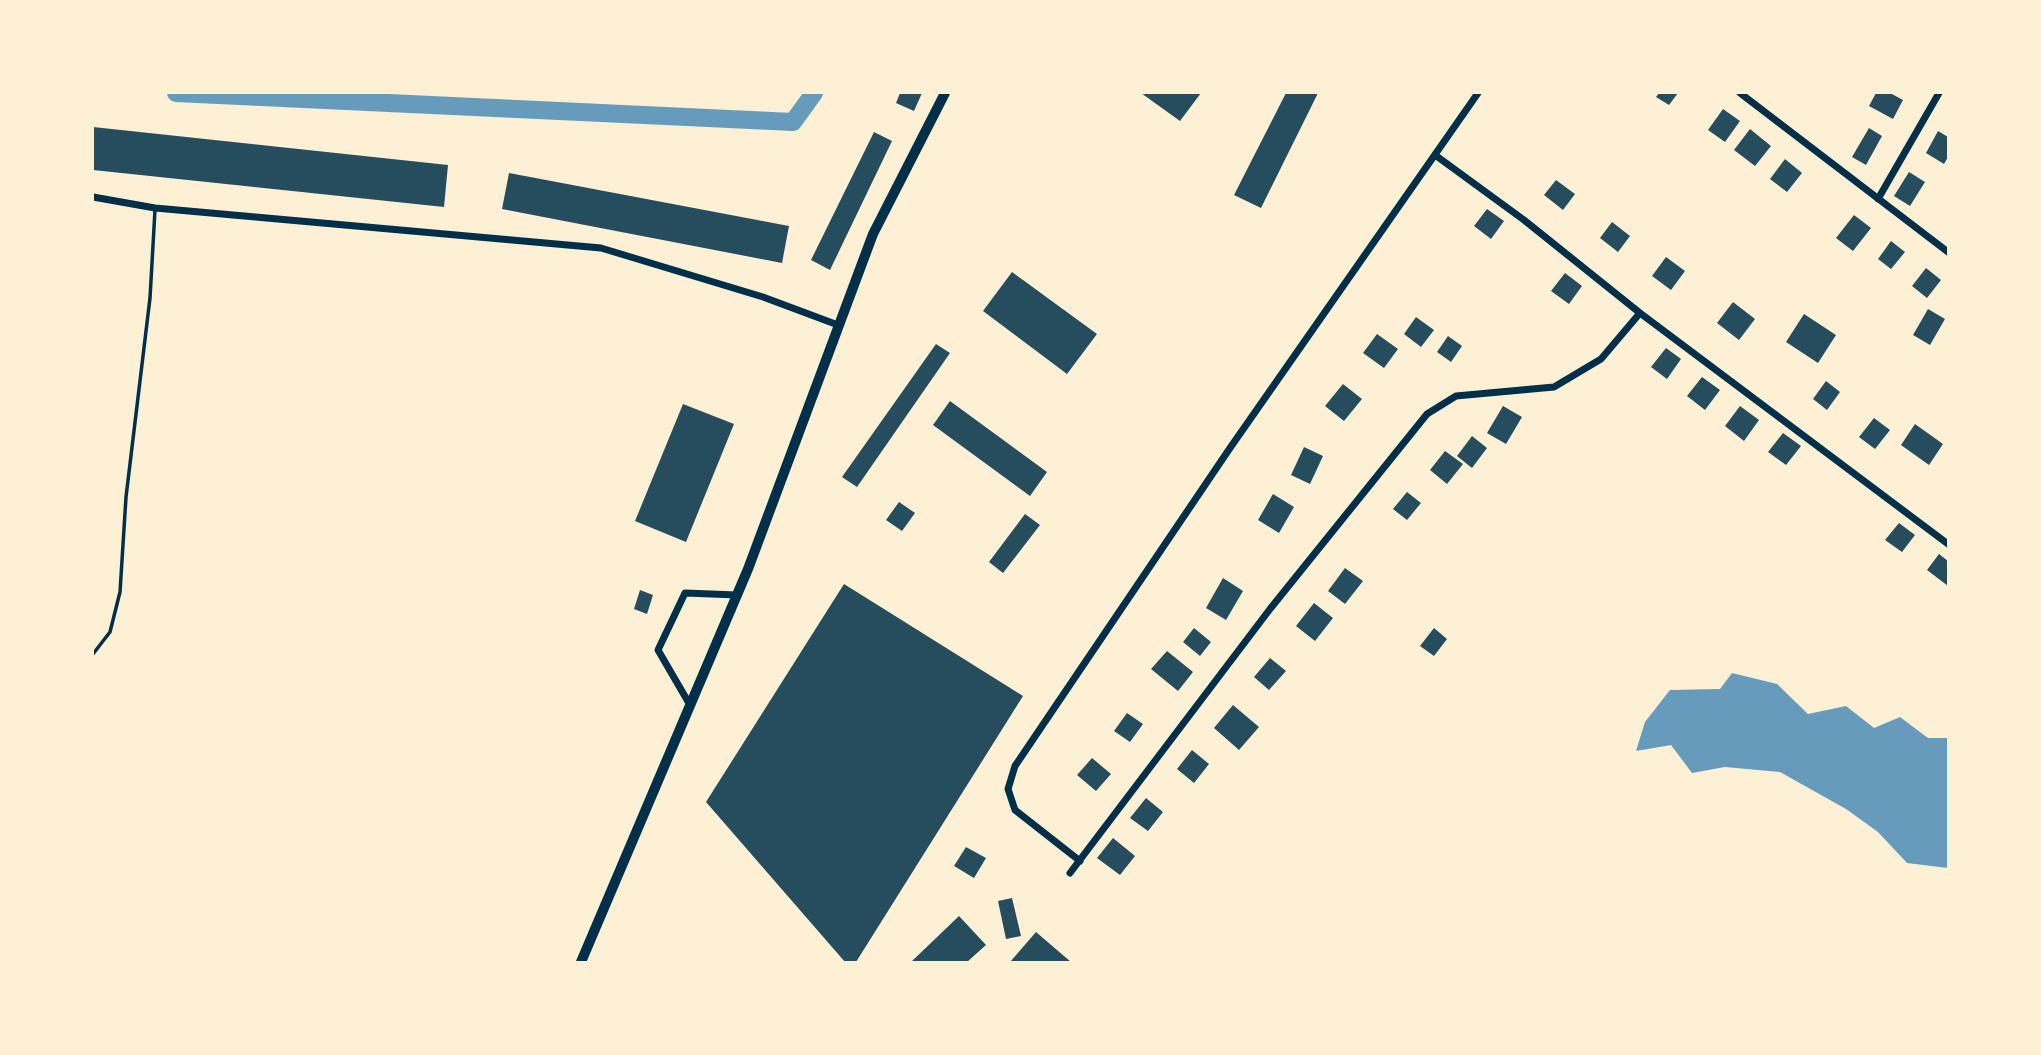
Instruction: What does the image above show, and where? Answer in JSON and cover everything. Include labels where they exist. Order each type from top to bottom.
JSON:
[{"type":"main road","points":[[581,962],[737,595],[873,234],[945,93]]},
{"type":"street","points":[[1080,861],[1015,810],[1008,789],[1015,766],[1230,448],[1478,93]]},
{"type":"street","points":[[1740,93],[1948,251]]},
{"type":"street","points":[[1878,199],[1939,93]]},
{"type":"street","points":[[1435,155],[1948,544]]},
{"type":"street","points":[[93,197],[155,208],[601,248],[763,297],[838,325]]},
{"type":"street","points":[[1070,873],[1269,609],[1427,414],[1457,396],[1555,387],[1601,359],[1640,313]]},
{"type":"street","points":[[690,705],[658,650],[685,593],[737,595]]},
{"type":"lane","points":[[93,654],[110,632],[120,592],[127,485],[150,298],[155,208]]},
{"type":"water","points":[[1732,673],[1777,684],[1808,714],[1846,706],[1874,728],[1900,717],[1928,738],[1948,738],[1948,868],[1907,863],[1878,832],[1846,809],[1780,772],[1725,767],[1692,773],[1671,745],[1636,751],[1645,722],[1670,690],[1720,689]]},
{"type":"building","points":[[900,93],[922,93],[914,111],[896,103]]},
{"type":"building","points":[[1141,93],[1201,93],[1180,121]]},
{"type":"building","points":[[1286,93],[1318,93],[1261,208],[1234,195]]},
{"type":"building","points":[[1659,93],[1678,93],[1669,105],[1656,97]]},
{"type":"building","points":[[1876,93],[1890,93],[1903,100],[1893,119],[1869,106]]},
{"type":"building","points":[[1723,109],[1740,121],[1725,142],[1708,130]]},
{"type":"building","points":[[93,127],[448,165],[444,207],[93,170]]},
{"type":"building","points":[[1869,128],[1882,136],[1866,165],[1852,157]]},
{"type":"building","points":[[1750,129],[1771,146],[1755,166],[1734,150]]},
{"type":"building","points":[[1938,131],[1948,137],[1948,157],[1944,164],[1926,153]]},
{"type":"building","points":[[874,132],[892,141],[830,270],[811,260]]},
{"type":"building","points":[[1785,159],[1802,173],[1787,192],[1770,179]]},
{"type":"building","points":[[1909,172],[1925,182],[1910,206],[1894,196]]},
{"type":"building","points":[[509,173],[789,226],[782,263],[502,209]]},
{"type":"building","points":[[1556,180],[1575,194],[1563,210],[1544,195]]},
{"type":"building","points":[[1487,209],[1504,221],[1491,239],[1474,226]]},
{"type":"building","points":[[1854,215],[1871,228],[1853,251],[1836,238]]},
{"type":"building","points":[[1612,222],[1630,236],[1618,252],[1600,238]]},
{"type":"building","points":[[1891,241],[1905,252],[1891,269],[1878,259]]},
{"type":"building","points":[[1666,257],[1685,271],[1671,290],[1652,276]]},
{"type":"building","points":[[1926,268],[1941,280],[1927,298],[1912,286]]},
{"type":"building","points":[[1012,272],[1097,334],[1067,374],[983,311]]},
{"type":"building","points":[[1565,273],[1582,286],[1569,304],[1551,291]]},
{"type":"building","points":[[1733,302],[1755,319],[1739,340],[1717,323]]},
{"type":"building","points":[[1928,309],[1945,319],[1930,345],[1913,335]]},
{"type":"building","points":[[1804,314],[1836,335],[1818,363],[1786,342]]},
{"type":"building","points":[[1416,317],[1434,330],[1421,347],[1404,334]]},
{"type":"building","points":[[1377,334],[1398,349],[1384,368],[1363,353]]},
{"type":"building","points":[[1448,336],[1462,346],[1451,362],[1437,352]]},
{"type":"building","points":[[936,344],[950,353],[857,487],[842,477]]},
{"type":"building","points":[[1666,348],[1681,359],[1667,379],[1651,367]]},
{"type":"building","points":[[1702,377],[1720,390],[1705,410],[1687,396]]},
{"type":"building","points":[[1826,381],[1840,392],[1827,410],[1813,399]]},
{"type":"building","points":[[1343,384],[1362,399],[1344,421],[1325,406]]},
{"type":"building","points":[[950,401],[1047,472],[1030,496],[933,425]]},
{"type":"building","points":[[683,404],[734,424],[686,542],[635,521]]},
{"type":"building","points":[[1503,406],[1522,417],[1506,444],[1487,433]]},
{"type":"building","points":[[1740,406],[1759,420],[1744,441],[1725,426]]},
{"type":"building","points":[[1874,418],[1890,430],[1875,449],[1859,437]]},
{"type":"building","points":[[1915,424],[1943,444],[1929,465],[1901,445]]},
{"type":"building","points":[[1783,433],[1801,446],[1786,465],[1768,452]]},
{"type":"building","points":[[1472,436],[1487,448],[1472,468],[1457,456]]},
{"type":"building","points":[[1304,447],[1323,456],[1310,484],[1291,475]]},
{"type":"building","points":[[1445,451],[1463,464],[1447,484],[1430,470]]},
{"type":"building","points":[[1407,492],[1421,503],[1407,520],[1393,509]]},
{"type":"building","points":[[1273,494],[1294,507],[1279,533],[1258,520]]},
{"type":"building","points":[[899,502],[915,513],[902,531],[886,520]]},
{"type":"building","points":[[1025,514],[1040,525],[1003,573],[989,562]]},
{"type":"building","points":[[1899,523],[1915,535],[1902,552],[1885,540]]},
{"type":"building","points":[[1939,554],[1948,561],[1948,586],[1927,570]]},
{"type":"building","points":[[1345,568],[1363,581],[1345,604],[1328,591]]},
{"type":"building","points":[[1223,578],[1243,591],[1226,620],[1206,608]]},
{"type":"building","points":[[844,584],[1023,696],[856,962],[845,962],[706,802]]},
{"type":"building","points":[[640,590],[653,595],[647,614],[634,609]]},
{"type":"building","points":[[1314,603],[1333,618],[1315,641],[1296,626]]},
{"type":"building","points":[[1194,628],[1211,642],[1200,656],[1183,642]]},
{"type":"building","points":[[1434,628],[1447,639],[1434,656],[1420,646]]},
{"type":"building","points":[[1167,651],[1193,672],[1178,691],[1151,669]]},
{"type":"building","points":[[1270,658],[1286,671],[1269,690],[1254,677]]},
{"type":"building","points":[[1233,705],[1259,727],[1239,750],[1214,728]]},
{"type":"building","points":[[1127,713],[1143,724],[1130,742],[1114,731]]},
{"type":"building","points":[[1192,750],[1209,764],[1194,783],[1177,769]]},
{"type":"building","points":[[1092,758],[1111,774],[1096,791],[1077,775]]},
{"type":"building","points":[[1146,798],[1163,812],[1148,831],[1130,818]]},
{"type":"building","points":[[1113,838],[1135,856],[1120,875],[1097,858]]},
{"type":"building","points":[[966,847],[986,858],[974,878],[954,866]]},
{"type":"building","points":[[1012,898],[1021,936],[1006,939],[998,901]]},
{"type":"building","points":[[959,916],[986,945],[967,962],[911,962]]},
{"type":"building","points":[[1036,932],[1071,962],[1010,962]]},
{"type":"waterway","points":[[176,93],[793,122],[814,93]]}]
